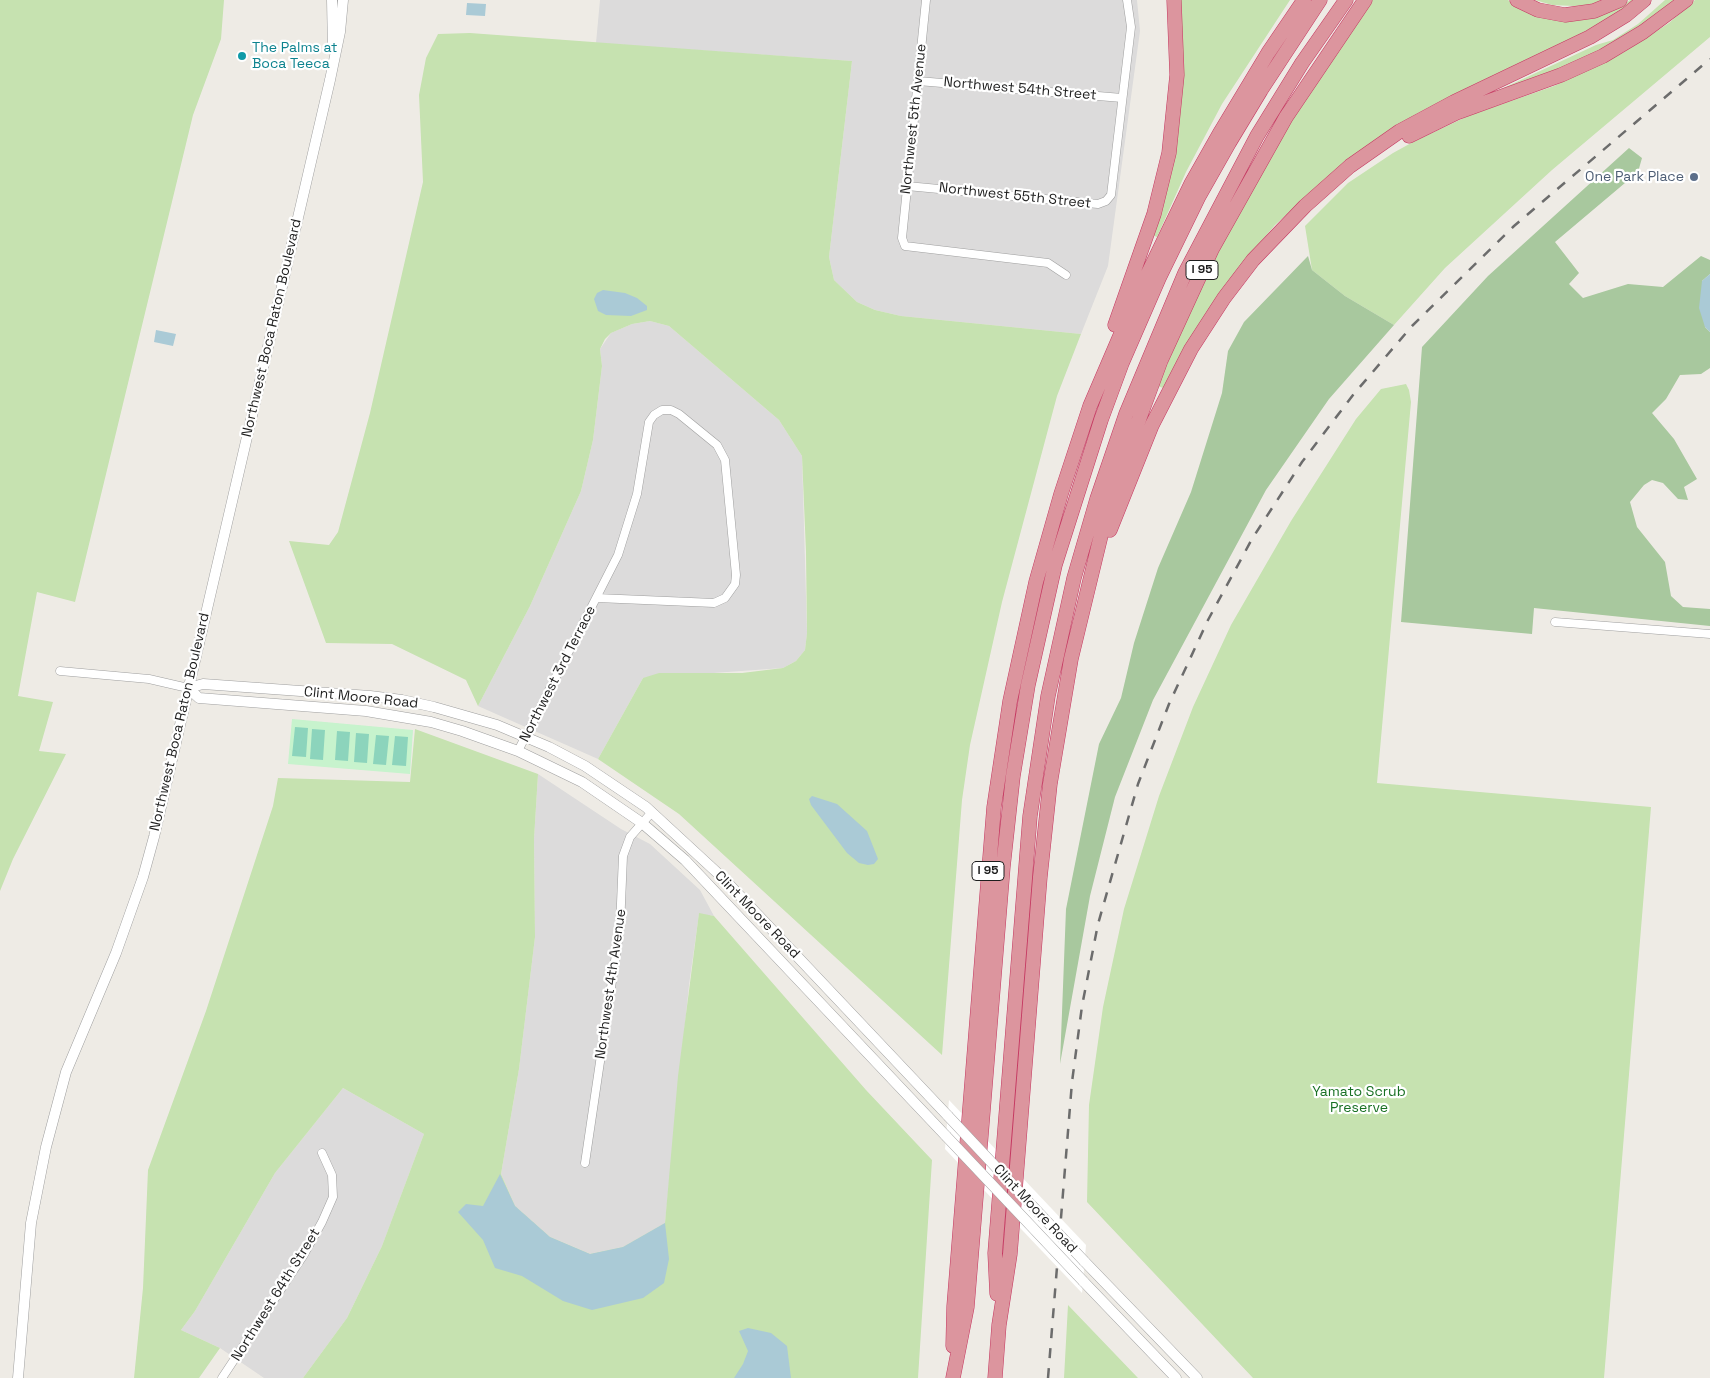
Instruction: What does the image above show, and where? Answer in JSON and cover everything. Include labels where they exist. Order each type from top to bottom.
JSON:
[{"type":"highway","points":[[1101,377],[1118,315],[1154,214],[1166,168],[1177,76],[1174,0]]},
{"type":"highway","name":"I 95","points":[[952,1378],[954,1306],[984,915],[1000,762],[1014,679],[1036,582],[1065,479],[1101,377],[1150,266],[1191,184],[1236,104],[1304,0]]},
{"type":"highway","points":[[952,1378],[967,1307],[1003,867],[1013,776],[1028,685],[1056,565],[1103,413],[1159,278],[1196,203],[1233,136],[1265,83],[1320,0]]},
{"type":"highway","points":[[999,1325],[995,1252],[1028,839],[1048,696],[1074,578],[1097,499],[1126,414],[1185,272],[1257,136],[1302,63],[1346,0]]},
{"type":"highway","name":"I 95","points":[[995,1378],[999,1325],[1010,1254],[1046,816],[1068,675],[1110,498],[1139,416],[1173,332],[1212,249],[1276,134],[1365,0]]},
{"type":"highway","points":[[1517,0],[1538,10],[1565,14],[1594,11],[1620,0]]},
{"type":"highway","points":[[1093,567],[1152,425],[1195,342],[1224,298],[1253,260],[1305,206],[1350,166],[1400,131],[1454,102],[1597,33],[1644,0]]},
{"type":"highway","points":[[1305,206],[1335,187],[1380,153],[1410,136],[1456,113],[1561,75],[1603,56],[1649,28],[1686,0]]},
{"type":"street","name":"Northwest Boca Raton Boulevard","points":[[332,0],[334,60]]},
{"type":"street","name":"Northwest Boca Raton Boulevard","points":[[18,1378],[32,1223],[46,1147],[66,1072],[116,953],[143,877],[334,60],[340,32],[343,0]]},
{"type":"street","name":"Northwest 5th Avenue","points":[[926,0],[902,238],[905,246],[1048,263],[1066,275]]},
{"type":"street","points":[[1122,98],[1131,27],[1127,0]]},
{"type":"street","name":"Northwest 54th Street","points":[[918,81],[1122,98]]},
{"type":"street","name":"Northwest 55th Street","points":[[907,186],[1098,204],[1106,201],[1111,194],[1122,98]]},
{"type":"street","name":"Northwest 3rd Terrace","points":[[518,751],[618,555],[635,504],[649,422],[654,415],[662,410],[671,410],[679,414],[717,445],[726,460],[736,575],[735,584],[725,598],[714,603],[597,598]]},
{"type":"street","points":[[1555,622],[1710,634]]},
{"type":"street","name":"Clint Moore Road","points":[[60,671],[149,680],[188,688],[204,684],[305,691],[370,696],[434,706],[526,736],[585,766],[652,812],[724,879],[1196,1378]]},
{"type":"street","name":"Clint Moore Road","points":[[188,688],[199,698],[366,711],[431,722],[518,751],[582,782],[642,823],[703,878],[1176,1378]]},
{"type":"street","points":[[304,706],[305,691]]},
{"type":"street","name":"Northwest 4th Avenue","points":[[585,1164],[620,927],[623,856],[630,837],[652,812]]},
{"type":"street","name":"Northwest 64th Street","points":[[222,1378],[303,1256],[325,1214],[332,1198],[332,1175],[322,1152]]},
{"type":"shaded area","points":[[600,0],[1137,0],[1140,31],[1108,266],[1081,334],[901,316],[875,310],[857,302],[834,280],[829,257],[852,61],[596,43]]},
{"type":"shaded area","points":[[650,321],[669,326],[779,420],[802,456],[807,633],[805,650],[796,661],[783,668],[643,678],[598,759],[478,706],[530,606],[581,491],[593,440],[602,366],[600,349],[611,333],[632,324]]},
{"type":"shaded area","points":[[538,774],[621,829],[650,844],[700,890],[714,916],[699,914],[689,985],[665,1223],[623,1247],[590,1254],[550,1237],[515,1206],[501,1174],[519,1069],[535,937],[534,839]]},
{"type":"shaded area","points":[[343,1088],[424,1134],[382,1246],[347,1318],[303,1378],[264,1378],[220,1348],[181,1330],[195,1311],[275,1173]]},
{"type":"green space","points":[[0,0],[224,0],[221,39],[193,115],[75,602],[37,592],[18,696],[53,702],[39,751],[66,754],[13,859],[0,891]]},
{"type":"green space","points":[[1178,0],[1290,0],[1222,104],[1186,172],[1157,237],[1152,235],[1165,190]]},
{"type":"green space","points":[[1371,0],[1508,0],[1520,9],[1536,15],[1624,5],[1630,0],[1635,0],[1615,15],[1577,36],[1418,113],[1343,164],[1275,225],[1245,260],[1200,322],[1163,388],[1158,386],[1197,294],[1228,230],[1287,125]]},
{"type":"green space","points":[[1535,0],[1609,0],[1594,5],[1574,6],[1552,5]]},
{"type":"green space","points":[[1665,0],[1678,0],[1615,43],[1573,64],[1482,98],[1596,45],[1613,40],[1638,24]]},
{"type":"green space","points":[[1695,0],[1710,0],[1710,37],[1552,170],[1445,268],[1394,325],[1345,296],[1312,270],[1305,226],[1348,183],[1413,142],[1468,116],[1554,86],[1624,52],[1669,23]]},
{"type":"green space","points":[[470,33],[852,61],[829,257],[834,280],[857,302],[875,310],[901,316],[1081,334],[1057,396],[1002,602],[970,745],[962,800],[942,1055],[679,814],[598,759],[643,678],[659,673],[742,673],[783,668],[796,661],[805,650],[807,633],[806,552],[802,456],[779,420],[669,326],[650,321],[632,324],[611,333],[605,339],[600,349],[602,366],[593,440],[581,491],[530,606],[478,706],[466,680],[392,644],[326,643],[289,541],[329,545],[338,532],[370,413],[423,182],[419,95],[426,58],[438,34]]},
{"type":"green space","points":[[1629,148],[1642,158],[1638,172],[1555,242],[1579,273],[1569,284],[1583,298],[1628,284],[1663,287],[1701,256],[1710,260],[1710,274],[1702,281],[1705,327],[1710,332],[1710,368],[1701,374],[1680,375],[1666,399],[1652,413],[1674,439],[1697,479],[1684,487],[1688,500],[1678,499],[1663,483],[1652,480],[1644,485],[1630,502],[1637,527],[1665,562],[1671,596],[1683,607],[1710,609],[1710,626],[1534,608],[1532,634],[1401,622],[1422,347],[1488,276]]},
{"type":"green space","points":[[1308,256],[1312,270],[1345,296],[1394,325],[1329,399],[1266,490],[1153,700],[1115,797],[1090,896],[1060,1064],[1066,909],[1099,744],[1121,698],[1134,643],[1158,568],[1191,492],[1222,393],[1228,351],[1244,322]]},
{"type":"green space","name":"Yamato Scrub Preserve","points":[[1406,384],[1411,402],[1377,783],[1651,807],[1604,1378],[1253,1378],[1087,1202],[1089,1105],[1103,1007],[1124,909],[1159,796],[1193,707],[1231,625],[1291,521],[1356,419],[1381,389]]},
{"type":"green space","points":[[292,719],[413,730],[410,774],[288,764]]},
{"type":"green space","points":[[295,727],[308,728],[306,757],[292,756]]},
{"type":"green space","points":[[312,729],[325,730],[323,760],[310,759]]},
{"type":"green space","points":[[415,729],[538,774],[534,839],[535,937],[519,1069],[501,1174],[515,1206],[550,1237],[590,1254],[623,1247],[665,1223],[678,1076],[699,913],[714,916],[866,1090],[932,1160],[918,1378],[303,1378],[347,1318],[382,1246],[424,1134],[343,1088],[275,1173],[195,1311],[181,1330],[220,1348],[199,1378],[134,1378],[143,1288],[148,1170],[206,1011],[273,806],[278,778],[410,782]]},
{"type":"green space","points":[[337,731],[350,732],[348,761],[335,760]]},
{"type":"green space","points":[[356,733],[369,734],[367,763],[354,762]]},
{"type":"green space","points":[[376,735],[389,736],[386,765],[373,764]]},
{"type":"green space","points":[[395,736],[408,737],[406,766],[392,765]]},
{"type":"green space","points":[[1068,1305],[1138,1378],[1064,1378]]},
{"type":"water","points":[[467,3],[486,4],[485,16],[466,15]]},
{"type":"water","points":[[1710,274],[1710,332],[1705,327],[1699,308],[1702,281]]},
{"type":"water","points":[[603,290],[625,293],[637,298],[647,306],[647,310],[631,316],[606,315],[598,311],[594,299],[597,293]]},
{"type":"water","points":[[156,330],[176,334],[173,346],[154,342]]},
{"type":"water","points":[[812,796],[837,804],[867,831],[878,859],[874,864],[859,863],[847,853],[811,805],[809,799]]},
{"type":"water","points":[[500,1174],[515,1206],[550,1237],[590,1254],[623,1247],[665,1223],[669,1259],[664,1283],[643,1298],[592,1310],[563,1301],[522,1276],[495,1268],[483,1240],[458,1212],[466,1204],[483,1206]]},
{"type":"water","points":[[748,1328],[771,1333],[787,1346],[791,1378],[734,1378],[743,1364],[748,1351],[739,1331]]},
{"type":"pier","points":[[949,1100],[1086,1245],[1082,1293],[945,1149]]},
{"type":"railway","points":[[1048,1378],[1072,1082],[1082,1006],[1098,924],[1138,784],[1169,704],[1208,620],[1252,539],[1302,462],[1353,395],[1412,326],[1514,226],[1710,59]]},
{"type":"place","name":"The Palms at Boca Teeca","points":[[242,56]]},
{"type":"place","name":"One Park Place","points":[[1694,177]]}]
